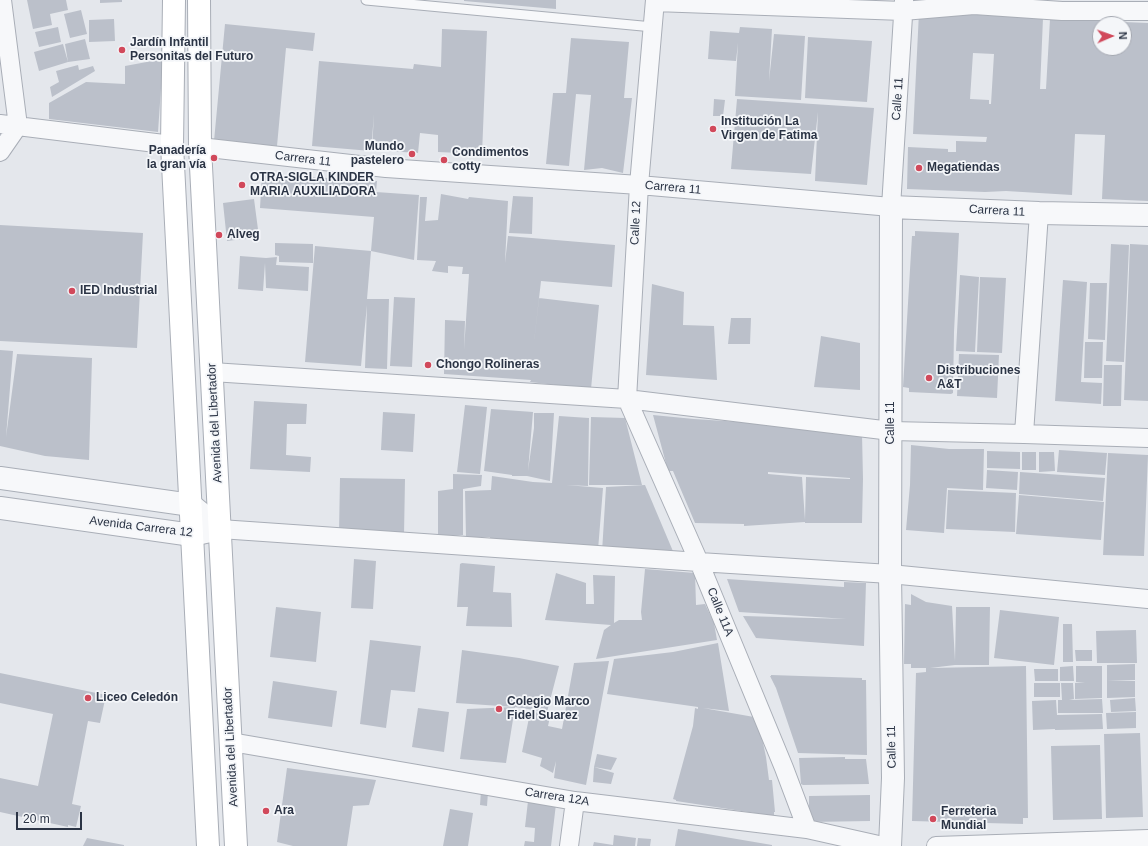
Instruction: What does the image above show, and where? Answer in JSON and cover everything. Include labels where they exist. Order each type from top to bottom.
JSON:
[{"type":"main road","points":[[174,0],[172,145],[208,846]]},
{"type":"main road","name":"Avenida del Libertador","points":[[199,0],[200,147],[236,846]]},
{"type":"street","points":[[0,152],[18,126],[2,0]]},
{"type":"street","points":[[655,1],[974,6],[1062,11],[1148,11]]},
{"type":"street","name":"Calle 12","points":[[626,399],[639,185],[655,1]]},
{"type":"street","name":"Calle 11","points":[[890,846],[893,778],[890,574],[891,207],[904,6]]},
{"type":"street","points":[[0,124],[172,145]]},
{"type":"street","name":"Carrera 11","points":[[200,147],[386,168],[639,185],[891,207],[1039,213],[1148,215]]},
{"type":"street","points":[[1024,434],[1039,213]]},
{"type":"street","points":[[212,372],[626,399],[891,431],[1148,438]]},
{"type":"street","name":"Calle 11A","points":[[626,399],[699,562],[784,768],[807,829]]},
{"type":"street","points":[[0,478],[191,506]]},
{"type":"street","name":"Avenida Carrera 12","points":[[191,506],[220,529]]},
{"type":"street","name":"Avenida Carrera 12","points":[[0,508],[192,535],[220,529]]},
{"type":"street","points":[[220,529],[890,574],[1148,599]]},
{"type":"street","name":"Carrera 12A","points":[[231,742],[575,801],[807,829],[883,846]]},
{"type":"street","points":[[569,846],[575,801]]},
{"type":"street","points":[[936,846],[1148,839]]},
{"type":"lane","points":[[366,0],[652,27]]},
{"type":"building","points":[[27,0],[66,0],[68,10],[50,14],[52,25],[33,29]]},
{"type":"building","points":[[100,0],[122,0],[122,2],[100,3]]},
{"type":"building","points":[[556,0],[556,9],[464,1]]},
{"type":"building","points":[[81,10],[87,34],[70,38],[64,14]]},
{"type":"building","points":[[919,12],[1043,18],[1040,89],[1046,89],[1050,19],[1092,21],[1092,56],[1132,56],[1132,22],[1148,23],[1148,201],[1102,199],[1105,135],[1075,134],[1072,195],[1006,191],[985,192],[907,189],[908,147],[948,149],[948,152],[956,152],[956,141],[986,142],[987,137],[913,134]],"holes":[[[973,53],[994,54],[991,104],[989,104],[989,100],[970,99]]]},
{"type":"building","points":[[114,19],[115,41],[89,42],[89,20]]},
{"type":"building","points":[[225,24],[315,33],[313,51],[286,48],[277,146],[214,141]]},
{"type":"building","points":[[58,27],[61,42],[39,47],[35,32]]},
{"type":"building","points":[[740,27],[772,29],[769,81],[774,34],[805,36],[801,100],[735,96],[738,43],[736,61],[708,59],[710,31],[739,33]]},
{"type":"building","points":[[442,29],[487,31],[482,154],[438,152],[438,135],[420,133],[418,153],[372,150],[374,114],[371,151],[312,146],[319,61],[413,69],[414,64],[441,67]]},
{"type":"building","points":[[808,37],[872,41],[867,102],[805,98]]},
{"type":"building","points":[[571,38],[629,42],[624,98],[632,98],[623,173],[602,168],[584,170],[591,95],[576,94],[569,166],[546,164],[553,93],[566,93]]},
{"type":"building","points":[[85,39],[90,59],[68,62],[65,44]]},
{"type":"building","points":[[63,44],[68,62],[39,71],[34,52]]},
{"type":"building","points":[[163,59],[158,132],[49,119],[49,103],[86,82],[125,84],[125,66]]},
{"type":"building","points":[[78,65],[79,70],[93,66],[95,71],[52,97],[50,87],[59,82],[56,71]]},
{"type":"building","points":[[714,99],[725,100],[723,116],[713,116]]},
{"type":"building","points":[[737,99],[874,108],[867,185],[815,181],[818,112],[811,174],[731,169]]},
{"type":"building","points":[[262,174],[377,181],[376,192],[419,195],[414,260],[371,251],[374,217],[260,208]]},
{"type":"building","points":[[441,194],[468,199],[469,197],[508,201],[505,263],[508,236],[615,245],[612,287],[541,281],[539,298],[599,305],[591,389],[530,382],[531,380],[444,374],[445,320],[465,321],[464,350],[469,274],[462,274],[463,267],[448,266],[448,273],[432,271],[436,261],[417,260],[420,197],[427,197],[425,221],[438,220]]},
{"type":"building","points":[[513,196],[533,197],[532,234],[509,233]]},
{"type":"building","points":[[254,199],[259,237],[227,241],[223,203]]},
{"type":"building","points":[[0,225],[143,233],[137,348],[0,341]]},
{"type":"building","points":[[915,231],[959,233],[954,332],[953,393],[951,394],[909,392],[909,388],[903,387],[912,236],[915,236]]},
{"type":"building","points":[[275,243],[313,244],[313,263],[279,262],[279,256],[275,255]]},
{"type":"building","points":[[1111,244],[1129,245],[1124,362],[1106,361]]},
{"type":"building","points":[[1130,244],[1148,245],[1148,401],[1124,400]]},
{"type":"building","points":[[315,246],[371,251],[367,299],[389,299],[387,369],[365,368],[367,305],[361,366],[305,362]]},
{"type":"building","points":[[240,256],[266,258],[277,257],[276,265],[309,267],[308,291],[266,288],[265,263],[263,291],[238,289]]},
{"type":"building","points":[[960,275],[979,277],[975,352],[956,351]]},
{"type":"building","points":[[980,277],[1006,278],[1002,353],[977,352]]},
{"type":"building","points":[[1063,280],[1087,282],[1081,382],[1102,383],[1101,404],[1055,401]]},
{"type":"building","points":[[1090,283],[1107,283],[1105,340],[1088,339]]},
{"type":"building","points":[[652,284],[684,292],[683,325],[714,326],[717,380],[646,375]]},
{"type":"building","points":[[394,297],[415,298],[412,367],[390,366]]},
{"type":"building","points":[[731,318],[751,318],[750,344],[728,344]]},
{"type":"building","points":[[821,336],[860,343],[860,390],[814,387]]},
{"type":"building","points":[[1085,342],[1103,342],[1102,378],[1084,378]]},
{"type":"building","points":[[0,350],[13,351],[6,437],[17,354],[92,358],[89,460],[45,456],[0,446]]},
{"type":"building","points":[[959,354],[999,355],[997,398],[957,396]]},
{"type":"building","points":[[1104,365],[1122,365],[1121,406],[1103,406]]},
{"type":"building","points":[[254,401],[307,404],[306,424],[287,424],[286,455],[311,457],[310,472],[250,469]]},
{"type":"building","points":[[465,405],[487,407],[480,474],[457,472]]},
{"type":"building","points":[[491,409],[533,412],[528,471],[534,428],[534,413],[554,413],[550,481],[527,476],[512,476],[484,471]]},
{"type":"building","points":[[383,412],[415,414],[413,452],[381,450]]},
{"type":"building","points":[[653,415],[771,424],[862,434],[862,523],[805,522],[744,526],[744,524],[695,523],[673,471],[668,471]],"holes":[[[768,472],[850,478],[806,477],[805,520],[802,477],[768,474]]]},
{"type":"building","points":[[559,416],[589,418],[588,486],[566,485],[603,488],[598,550],[489,545],[490,537],[466,537],[465,491],[491,490],[492,476],[533,482],[552,483]]},
{"type":"building","points":[[591,417],[625,418],[642,485],[589,485]]},
{"type":"building","points":[[911,445],[949,449],[984,449],[983,490],[947,488],[944,533],[906,530],[910,485]]},
{"type":"building","points":[[1059,450],[1107,453],[1105,475],[1057,472]]},
{"type":"building","points":[[987,451],[1020,452],[1020,469],[987,468]]},
{"type":"building","points":[[1022,452],[1036,452],[1036,470],[1022,470]]},
{"type":"building","points":[[1039,452],[1054,452],[1055,471],[1039,472]]},
{"type":"building","points":[[1108,453],[1148,455],[1144,556],[1103,555]]},
{"type":"building","points":[[987,470],[1018,472],[1017,490],[986,488]]},
{"type":"building","points":[[1020,472],[1105,478],[1103,501],[1019,494]]},
{"type":"building","points":[[453,474],[482,475],[481,486],[463,489],[463,535],[438,537],[438,491],[453,489]]},
{"type":"building","points":[[340,478],[405,479],[404,535],[339,533]]},
{"type":"building","points":[[645,485],[675,556],[602,552],[606,487]]},
{"type":"building","points":[[948,490],[1016,493],[1015,532],[946,529]]},
{"type":"building","points":[[1019,495],[1104,502],[1101,540],[1016,534]]},
{"type":"building","points":[[354,559],[376,561],[373,609],[351,608]]},
{"type":"building","points":[[460,564],[495,566],[493,592],[511,593],[512,627],[466,626],[468,607],[457,607]]},
{"type":"building","points":[[645,569],[695,573],[696,605],[705,604],[714,623],[717,640],[596,659],[604,630],[611,625],[545,620],[556,573],[586,583],[586,604],[594,604],[593,575],[615,576],[614,623],[619,620],[642,620],[641,612]]},
{"type":"building","points":[[727,579],[844,587],[844,582],[866,583],[864,646],[756,638],[743,616],[847,619],[739,612]]},
{"type":"building","points":[[911,594],[926,602],[952,606],[955,661],[956,607],[990,607],[989,665],[955,665],[930,668],[1026,666],[1028,818],[1023,818],[1023,824],[912,821],[916,673],[926,672],[926,668],[911,668],[911,664],[904,664],[905,604],[911,605]]},
{"type":"building","points":[[276,607],[321,612],[316,662],[270,657]]},
{"type":"building","points":[[1000,610],[1059,617],[1054,665],[994,658]]},
{"type":"building","points":[[1063,624],[1072,624],[1073,662],[1063,662]]},
{"type":"building","points":[[1136,630],[1137,663],[1097,663],[1096,631]]},
{"type":"building","points":[[370,640],[421,646],[415,692],[391,690],[386,728],[360,724]]},
{"type":"building","points":[[718,643],[729,711],[703,708],[758,719],[769,780],[772,780],[775,812],[774,816],[676,801],[673,799],[693,726],[695,708],[698,709],[698,707],[607,694],[614,659],[673,652]]},
{"type":"building","points":[[462,650],[519,658],[559,666],[547,712],[515,707],[456,703]]},
{"type":"building","points":[[1075,650],[1092,650],[1092,661],[1076,661]]},
{"type":"building","points":[[609,661],[586,785],[554,778],[556,761],[553,773],[540,766],[542,758],[522,752],[530,713],[551,712],[548,726],[562,729],[574,663]]},
{"type":"building","points":[[1135,664],[1135,680],[1107,681],[1107,665]]},
{"type":"building","points":[[1073,666],[1074,681],[1060,681],[1060,667]]},
{"type":"building","points":[[1076,666],[1102,666],[1102,698],[1075,699],[1075,683],[1085,682],[1076,682]]},
{"type":"building","points":[[1034,669],[1058,669],[1058,681],[1035,681]]},
{"type":"building","points":[[0,673],[106,695],[100,723],[88,721],[72,804],[81,806],[76,827],[68,825],[68,827],[0,812],[0,778],[38,786],[53,714],[0,703]]},
{"type":"building","points":[[770,676],[862,678],[862,680],[866,680],[867,755],[798,753],[776,688]]},
{"type":"building","points":[[273,681],[337,691],[332,727],[268,718]]},
{"type":"building","points":[[1107,681],[1135,681],[1135,697],[1107,698]]},
{"type":"building","points":[[1034,683],[1060,683],[1060,697],[1034,697]]},
{"type":"building","points":[[1061,683],[1073,683],[1074,699],[1069,700],[1102,699],[1103,713],[1058,713],[1058,700],[1062,700]]},
{"type":"building","points":[[1135,698],[1136,711],[1111,712],[1110,700]]},
{"type":"building","points":[[1056,700],[1057,715],[1102,714],[1103,729],[1033,730],[1032,701]]},
{"type":"building","points":[[515,707],[506,763],[460,759],[467,709]]},
{"type":"building","points":[[418,708],[449,712],[444,752],[412,747]]},
{"type":"building","points":[[1136,712],[1136,728],[1107,729],[1106,713]]},
{"type":"building","points":[[1140,733],[1143,817],[1106,818],[1104,734]]},
{"type":"building","points":[[1100,745],[1102,819],[1053,820],[1051,746]]},
{"type":"building","points":[[597,754],[617,758],[611,770],[594,767]]},
{"type":"building","points":[[845,757],[845,759],[866,759],[869,784],[801,784],[799,758]]},
{"type":"building","points":[[594,767],[614,773],[611,784],[593,782]]},
{"type":"building","points":[[287,768],[376,780],[369,805],[353,806],[347,846],[293,846],[277,842]]},
{"type":"building","points":[[481,791],[488,792],[487,806],[480,805]]},
{"type":"building","points":[[870,795],[870,821],[809,822],[809,796]]},
{"type":"building","points":[[528,801],[556,804],[551,846],[524,846],[525,841],[534,842],[535,828],[525,827]]},
{"type":"building","points":[[450,809],[473,813],[468,846],[443,846]]},
{"type":"building","points":[[678,829],[772,845],[772,846],[675,846]]},
{"type":"building","points":[[614,835],[636,838],[635,846],[593,846],[594,842],[613,845]]},
{"type":"building","points":[[87,838],[124,845],[124,846],[83,846]]},
{"type":"building","points":[[638,838],[651,839],[650,846],[637,846]]},
{"type":"place","name":"Jardín Infantil Personitas del Futuro","points":[[122,50]]},
{"type":"place","name":"Institución La Virgen de Fatima","points":[[713,129]]},
{"type":"place","name":"Mundo pastelero","points":[[412,154]]},
{"type":"place","name":"Panadería la gran vía","points":[[214,158]]},
{"type":"place","name":"Condimentos cotty","points":[[444,160]]},
{"type":"place","name":"Megatiendas","points":[[919,168]]},
{"type":"place","name":"OTRA-SIGLA KINDER MARIA AUXILIADORA","points":[[242,185]]},
{"type":"place","name":"Alveg","points":[[219,235]]},
{"type":"place","name":"IED Industrial","points":[[72,291]]},
{"type":"place","name":"Chongo Rolineras","points":[[428,365]]},
{"type":"place","name":"Distribuciones A&T","points":[[929,378]]},
{"type":"place","name":"Liceo Celedón","points":[[88,698]]},
{"type":"place","name":"Colegio Marco Fidel Suarez","points":[[499,709]]},
{"type":"place","name":"Ara","points":[[266,811]]},
{"type":"place","name":"Ferreteria Mundial","points":[[933,819]]}]
